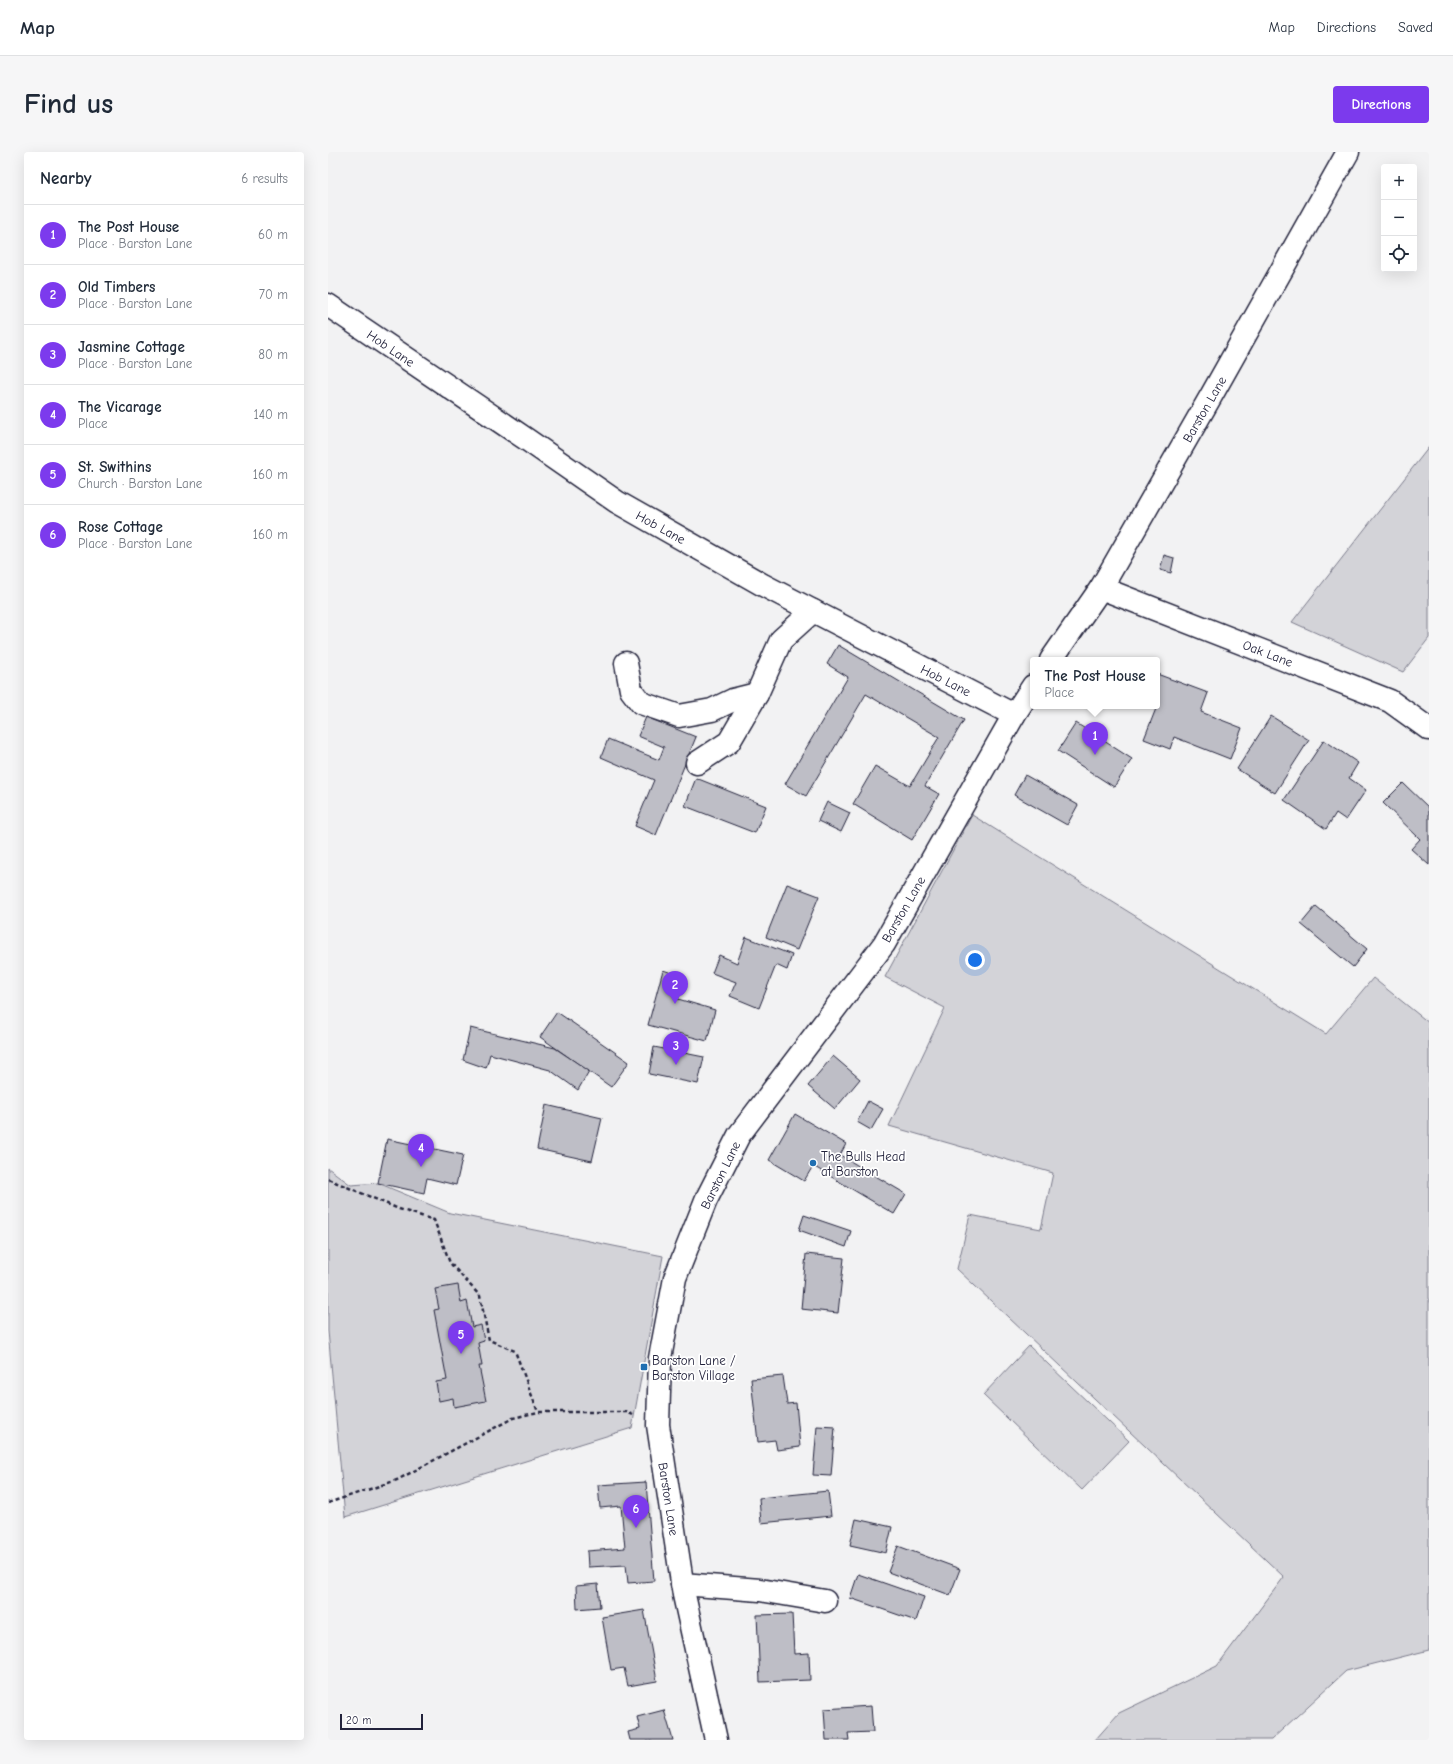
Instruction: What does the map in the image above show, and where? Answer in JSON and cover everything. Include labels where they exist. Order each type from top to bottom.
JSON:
[{"type":"street","name":"Barston Lane","points":[[1053,657],[1101,588],[1348,152]]},
{"type":"street","name":"Hob Lane","points":[[328,305],[520,434],[617,502],[763,585],[1014,715]]},
{"type":"street","name":"Oak Lane","points":[[1101,588],[1390,701],[1429,729]]},
{"type":"street","points":[[697,763],[729,742],[757,694],[781,640],[813,611]]},
{"type":"street","points":[[626,663],[631,690],[641,703],[679,716],[712,710],[733,700],[757,694]]},
{"type":"street","name":"Barston Lane","points":[[716,1740],[682,1584],[658,1425],[660,1358],[675,1278],[706,1200],[739,1135],[884,944],[1014,715],[1030,691]]},
{"type":"street","points":[[682,1584],[760,1590],[825,1601]]},
{"type":"path","points":[[328,1179],[399,1209],[434,1220],[450,1263],[480,1296],[489,1340],[515,1351],[538,1412]]},
{"type":"path","points":[[328,1503],[397,1480],[513,1418],[538,1412],[626,1412],[658,1425]]},
{"type":"shaded area","points":[[1429,447],[1429,638],[1403,672],[1292,622]]},
{"type":"shaded area","points":[[972,815],[1326,1034],[1373,978],[1429,1023],[1429,1650],[1346,1671],[1271,1740],[1095,1740],[1119,1713],[1217,1666],[1284,1577],[957,1269],[970,1215],[1041,1229],[1053,1173],[889,1126],[945,1008],[885,977]]},
{"type":"shaded area","points":[[328,1168],[351,1185],[378,1183],[450,1213],[663,1256],[632,1428],[345,1517],[328,1331]]},
{"type":"shaded area","points":[[1029,1346],[1129,1441],[1082,1490],[983,1395]]},
{"type":"building","points":[[1164,555],[1174,558],[1171,573],[1160,570]]},
{"type":"building","points":[[838,645],[964,720],[925,786],[939,794],[912,840],[853,804],[875,766],[910,786],[939,737],[866,694],[806,796],[785,784],[848,677],[827,664]]},
{"type":"building","points":[[1160,675],[1208,693],[1201,712],[1242,728],[1230,759],[1174,737],[1170,749],[1144,739],[1156,709],[1160,709]]},
{"type":"building","points":[[1271,716],[1309,740],[1275,793],[1237,769]]},
{"type":"building","points":[[646,717],[696,737],[656,835],[635,826],[654,780],[601,757],[608,739],[659,760],[664,747],[638,736]]},
{"type":"building","points":[[1076,723],[1132,759],[1114,787],[1058,751]]},
{"type":"building","points":[[1324,740],[1358,763],[1349,778],[1366,790],[1346,820],[1336,813],[1326,829],[1284,800]]},
{"type":"building","points":[[1025,775],[1078,805],[1067,825],[1014,795]]},
{"type":"building","points":[[696,778],[766,806],[755,833],[685,806]]},
{"type":"building","points":[[1403,783],[1429,808],[1429,865],[1411,849],[1420,839],[1383,803]]},
{"type":"building","points":[[827,802],[850,813],[841,832],[818,821]]},
{"type":"building","points":[[787,884],[819,896],[797,950],[766,937]]},
{"type":"building","points":[[1316,906],[1367,949],[1353,967],[1301,924]]},
{"type":"building","points":[[746,937],[792,955],[787,970],[776,965],[759,1008],[730,996],[736,982],[712,973],[719,955],[737,963]]},
{"type":"building","points":[[663,970],[684,977],[678,999],[715,1010],[707,1041],[648,1025]]},
{"type":"building","points":[[557,1012],[629,1062],[611,1087],[540,1037]]},
{"type":"building","points":[[470,1028],[555,1048],[589,1071],[578,1090],[550,1070],[490,1054],[486,1068],[463,1060]]},
{"type":"building","points":[[654,1047],[704,1057],[698,1084],[649,1074]]},
{"type":"building","points":[[833,1056],[860,1079],[835,1109],[808,1086]]},
{"type":"building","points":[[868,1101],[883,1109],[871,1130],[857,1122]]},
{"type":"building","points":[[546,1105],[602,1118],[592,1161],[537,1149]]},
{"type":"building","name":"The Bulls Head at Barston","points":[[795,1114],[846,1144],[840,1155],[906,1194],[894,1214],[813,1166],[804,1181],[769,1160]]},
{"type":"building","points":[[387,1139],[463,1155],[456,1185],[427,1178],[424,1193],[378,1183]]},
{"type":"building","points":[[804,1215],[851,1231],[846,1247],[799,1230]]},
{"type":"building","points":[[806,1254],[844,1258],[838,1313],[801,1309]]},
{"type":"building","points":[[458,1285],[461,1303],[467,1301],[472,1327],[481,1325],[484,1341],[478,1343],[482,1366],[479,1366],[486,1401],[454,1407],[453,1398],[439,1401],[436,1382],[447,1380],[434,1310],[439,1309],[435,1289]]},
{"type":"building","points":[[783,1376],[787,1404],[796,1403],[800,1447],[777,1450],[775,1440],[758,1442],[751,1379]]},
{"type":"building","points":[[817,1426],[835,1427],[831,1476],[813,1475]]},
{"type":"building","points":[[646,1482],[654,1581],[628,1583],[626,1565],[588,1567],[587,1551],[625,1548],[621,1506],[600,1508],[598,1485]]},
{"type":"building","points":[[828,1491],[831,1516],[761,1523],[759,1498]]},
{"type":"building","points":[[856,1519],[892,1527],[886,1553],[850,1545]]},
{"type":"building","points":[[898,1546],[960,1569],[950,1595],[888,1572]]},
{"type":"building","points":[[858,1574],[924,1597],[916,1621],[850,1598]]},
{"type":"building","points":[[598,1584],[600,1607],[577,1609],[576,1586]]},
{"type":"building","points":[[644,1610],[657,1681],[628,1686],[624,1668],[611,1670],[602,1617]]},
{"type":"building","points":[[792,1614],[794,1654],[809,1653],[810,1680],[760,1682],[757,1615]]},
{"type":"building","points":[[871,1706],[873,1732],[848,1733],[849,1740],[826,1740],[824,1709]]},
{"type":"building","points":[[664,1710],[673,1740],[630,1740],[628,1732],[640,1729],[637,1717]]},
{"type":"place","name":"The Post House","points":[[1095,755]]},
{"type":"place","name":"Old Timbers","points":[[675,1004]]},
{"type":"place","name":"Jasmine Cottage","points":[[676,1065]]},
{"type":"place","name":"The Bulls Head at Barston","points":[[813,1163]]},
{"type":"place","name":"The Vicarage","points":[[421,1167]]},
{"type":"place","name":"St. Swithins","points":[[461,1354]]},
{"type":"place","name":"Barston Lane / Barston Village","points":[[644,1367]]},
{"type":"place","name":"Rose Cottage","points":[[636,1528]]}]
